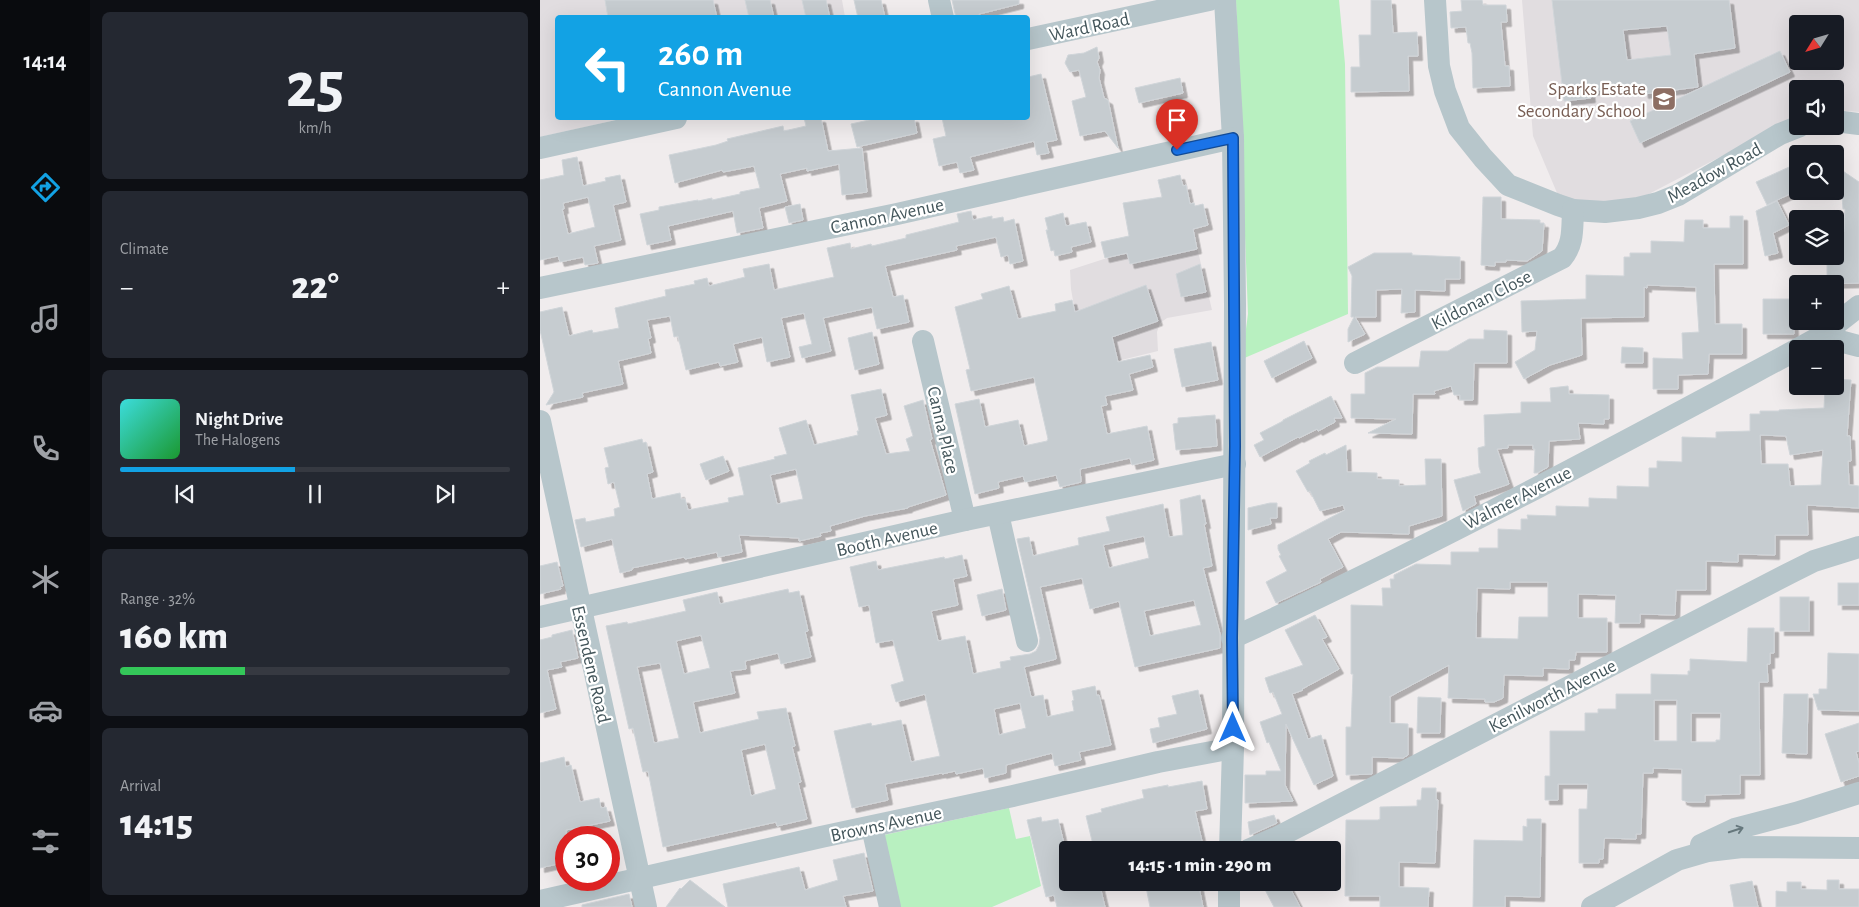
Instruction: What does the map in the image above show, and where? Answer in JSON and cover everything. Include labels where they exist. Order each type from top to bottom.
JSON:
[{"type":"street","points":[[939,0],[942,15]]},
{"type":"street","name":"Ward Road","points":[[1030,39],[1209,0]]},
{"type":"street","points":[[1225,0],[1233,138],[1235,464],[1232,638],[1233,748],[1230,841]]},
{"type":"street","name":"Meadow Road","points":[[1435,0],[1440,66],[1444,91],[1459,128],[1508,185],[1574,210],[1622,211],[1658,203],[1678,195],[1789,130]]},
{"type":"street","points":[[540,148],[667,120]]},
{"type":"street","points":[[1844,122],[1859,124]]},
{"type":"street","name":"Cannon Avenue","points":[[540,288],[897,214],[1233,138]]},
{"type":"street","name":"Kildonan Close","points":[[1355,363],[1562,258],[1569,250],[1572,241],[1574,210]]},
{"type":"street","name":"Walmer Avenue","points":[[1814,340],[1859,306]]},
{"type":"street","points":[[1818,338],[1832,339],[1859,346]]},
{"type":"street","name":"Canna Place","points":[[923,341],[965,520]]},
{"type":"street","name":"Walmer Avenue","points":[[1232,638],[1314,601],[1495,509],[1789,354]]},
{"type":"street","name":"Essendene Road","points":[[540,420],[579,607],[646,907]]},
{"type":"street","name":"Booth Avenue","points":[[540,617],[965,520],[1235,464]]},
{"type":"street","points":[[998,514],[1027,641]]},
{"type":"street","name":"Kenilworth Avenue","points":[[1269,841],[1814,561],[1859,547]]},
{"type":"street","name":"Browns Avenue","points":[[540,901],[872,827],[1010,788],[1233,748]]},
{"type":"street","points":[[1592,907],[1614,902],[1699,846],[1719,836],[1859,793]]},
{"type":"street","points":[[1782,848],[1782,836],[1785,826],[1796,813]]},
{"type":"street","points":[[872,827],[890,907]]},
{"type":"street","points":[[1677,860],[1724,848],[1742,846],[1859,848]]},
{"type":"street","points":[[1229,891],[1229,907]]},
{"type":"shaded area","points":[[540,0],[842,0],[845,15],[555,15],[555,120],[616,120],[540,137]]},
{"type":"shaded area","name":"Sparks Estate Secondary School","points":[[1522,0],[1859,0],[1859,112],[1844,111],[1844,80],[1789,80],[1789,121],[1643,197],[1607,207],[1560,200],[1533,136]]},
{"type":"shaded area","points":[[1195,239],[1212,310],[1167,318],[1160,323],[1157,332],[1158,351],[1085,369],[1071,289],[1070,270],[1104,259]]},
{"type":"green space","points":[[1236,0],[1339,0],[1345,64],[1348,314],[1242,359],[1248,314]]},
{"type":"green space","points":[[1009,808],[1016,839],[1030,836],[1041,886],[992,907],[899,907],[884,835]]},
{"type":"building","points":[[605,0],[713,0],[716,15],[608,15]]},
{"type":"building","points":[[745,0],[770,0],[773,15],[748,15]]},
{"type":"building","points":[[802,0],[826,0],[829,15],[805,15]]},
{"type":"building","points":[[854,0],[881,0],[884,15],[857,15]]},
{"type":"building","points":[[952,0],[1019,0],[1019,4],[979,15],[955,15]]},
{"type":"building","points":[[1371,0],[1391,0],[1393,33],[1417,32],[1418,56],[1408,56],[1409,91],[1351,92],[1351,67],[1360,67],[1359,35],[1371,35]]},
{"type":"building","points":[[1461,0],[1482,0],[1483,5],[1506,5],[1507,22],[1501,22],[1501,24],[1505,66],[1509,66],[1510,86],[1473,88],[1472,53],[1470,43],[1468,43],[1466,27],[1451,28],[1450,12],[1462,11]]},
{"type":"building","points":[[1552,0],[1729,0],[1735,48],[1694,54],[1698,87],[1644,94],[1643,84],[1590,91],[1591,98],[1564,101]],"holes":[[[1667,26],[1671,55],[1627,60],[1623,30]]]},
{"type":"building","points":[[1097,47],[1099,58],[1097,62],[1100,70],[1099,78],[1104,98],[1108,100],[1118,148],[1105,131],[1080,136],[1072,101],[1086,97],[1079,70],[1070,72],[1065,63],[1068,55],[1084,53]]},
{"type":"building","points":[[1780,51],[1790,72],[1640,143],[1630,121]]},
{"type":"building","points":[[1041,74],[1057,140],[1046,142],[1049,153],[1037,155],[1034,141],[970,157],[974,170],[960,173],[957,162],[939,166],[933,139],[946,136],[942,120],[1030,120],[1030,77]]},
{"type":"building","points":[[1180,78],[1183,93],[1139,103],[1135,88]]},
{"type":"building","points":[[804,120],[821,120],[828,151],[862,148],[867,192],[842,195],[839,164],[807,171],[807,168],[780,174],[787,201],[759,208],[763,228],[737,233],[733,211],[668,226],[671,240],[647,245],[640,214],[659,210],[659,207],[712,198],[712,200],[760,188],[754,166],[723,172],[722,170],[675,183],[669,155],[716,145],[728,141],[727,139],[783,126],[784,131],[806,126]]},
{"type":"building","points":[[869,120],[914,120],[917,133],[857,147],[851,124]]},
{"type":"building","points":[[577,157],[583,186],[606,181],[605,178],[620,175],[626,202],[613,205],[621,240],[594,246],[598,263],[585,265],[583,257],[560,262],[558,256],[540,260],[540,180],[564,175],[562,160]],"holes":[[[588,197],[595,227],[568,234],[562,209],[564,209],[563,203]]]},
{"type":"building","points":[[1789,167],[1789,194],[1767,205],[1756,182]]},
{"type":"building","points":[[1844,172],[1859,182],[1859,283],[1844,283],[1844,275],[1827,275],[1827,265],[1844,265],[1845,209],[1843,209]]},
{"type":"building","points":[[1180,175],[1183,186],[1186,185],[1190,204],[1194,203],[1195,206],[1203,204],[1208,225],[1193,229],[1197,249],[1130,264],[1127,253],[1105,258],[1101,242],[1129,236],[1123,203],[1162,197],[1158,180]]},
{"type":"building","points":[[1483,197],[1501,197],[1501,219],[1540,220],[1540,223],[1544,223],[1542,251],[1527,261],[1506,260],[1506,262],[1495,262],[1495,266],[1481,265]]},
{"type":"building","points":[[1777,201],[1789,225],[1773,233],[1778,253],[1765,256],[1756,211]]},
{"type":"building","points":[[800,204],[803,220],[789,223],[785,207]]},
{"type":"building","points":[[971,211],[973,220],[992,216],[992,219],[1003,217],[1004,222],[1014,219],[1023,261],[1010,264],[1008,255],[1001,257],[996,237],[956,246],[957,250],[885,266],[893,297],[903,295],[909,322],[877,329],[872,307],[823,318],[831,351],[802,358],[799,347],[812,344],[804,313],[781,318],[790,357],[767,362],[762,337],[733,344],[738,362],[720,366],[719,362],[686,370],[678,336],[674,337],[670,316],[647,320],[651,338],[648,339],[651,353],[618,361],[623,384],[582,393],[583,397],[546,405],[554,392],[540,330],[540,312],[562,307],[569,336],[592,330],[593,333],[619,328],[615,308],[666,296],[665,290],[695,284],[694,281],[707,278],[709,286],[745,277],[743,269],[769,264],[774,290],[834,277],[827,248],[850,243],[851,249],[906,238],[906,235],[959,222],[957,214]]},
{"type":"building","points":[[1063,213],[1066,226],[1086,222],[1091,242],[1071,247],[1072,252],[1055,256],[1054,250],[1051,251],[1045,218]]},
{"type":"building","points":[[1730,216],[1743,216],[1743,264],[1714,264],[1715,324],[1742,324],[1742,354],[1709,354],[1708,374],[1678,375],[1678,389],[1653,389],[1653,358],[1683,359],[1682,333],[1699,332],[1696,287],[1647,285],[1647,288],[1644,287],[1644,317],[1581,318],[1582,355],[1550,365],[1524,379],[1515,362],[1535,350],[1537,331],[1522,332],[1521,301],[1586,299],[1586,275],[1624,276],[1624,257],[1630,257],[1630,253],[1651,253],[1651,241],[1684,242],[1685,220],[1703,220],[1703,228],[1730,228]]},
{"type":"building","points":[[1374,253],[1412,253],[1412,255],[1460,257],[1460,279],[1445,279],[1445,291],[1415,290],[1415,312],[1401,313],[1402,289],[1376,290],[1376,317],[1355,317],[1365,334],[1348,342],[1348,329],[1354,317],[1351,317],[1352,276],[1348,267]]},
{"type":"building","points":[[1200,264],[1206,292],[1181,297],[1176,274]]},
{"type":"building","points":[[1146,285],[1158,321],[1112,337],[1118,362],[1150,355],[1153,367],[1129,374],[1133,390],[1105,396],[1107,405],[1101,406],[1107,434],[1147,426],[1154,460],[1132,465],[1130,458],[1080,469],[1081,482],[1060,487],[1056,475],[1025,482],[1023,476],[998,482],[999,488],[975,494],[955,404],[979,399],[985,427],[1018,420],[1024,446],[1047,441],[1048,439],[1034,377],[971,391],[966,370],[970,369],[955,307],[983,299],[981,294],[1009,286],[1018,319],[1056,311],[1055,304],[1072,300],[1075,312]]},
{"type":"building","points":[[1763,299],[1789,299],[1789,330],[1794,330],[1794,334],[1763,334]]},
{"type":"building","points":[[1484,330],[1507,331],[1507,363],[1474,363],[1473,400],[1460,400],[1460,395],[1454,395],[1451,386],[1434,391],[1435,394],[1413,394],[1412,434],[1368,433],[1396,419],[1351,418],[1351,394],[1365,394],[1365,373],[1377,367],[1419,367],[1421,351],[1448,351],[1469,339],[1484,339]]},
{"type":"building","points":[[872,332],[879,364],[855,370],[848,338]]},
{"type":"building","points":[[1304,341],[1312,358],[1272,378],[1264,361]]},
{"type":"building","points":[[1211,342],[1218,380],[1182,387],[1174,349]]},
{"type":"building","points":[[1622,347],[1643,348],[1643,363],[1621,363]]},
{"type":"building","points":[[1844,380],[1851,380],[1847,436],[1850,436],[1851,461],[1848,461],[1849,485],[1859,486],[1859,508],[1807,505],[1808,535],[1775,535],[1775,555],[1738,554],[1738,562],[1706,561],[1706,590],[1676,590],[1675,615],[1640,614],[1640,623],[1615,623],[1616,595],[1578,594],[1578,618],[1607,618],[1607,652],[1576,652],[1575,660],[1569,660],[1569,669],[1543,668],[1543,676],[1504,675],[1503,698],[1494,702],[1485,702],[1485,699],[1448,698],[1449,665],[1389,697],[1390,723],[1408,724],[1408,755],[1403,758],[1372,757],[1372,774],[1346,775],[1346,727],[1351,727],[1353,674],[1351,674],[1351,605],[1383,606],[1382,588],[1391,588],[1390,579],[1394,579],[1394,575],[1416,564],[1451,565],[1451,552],[1479,552],[1479,548],[1498,548],[1498,529],[1521,530],[1521,519],[1528,519],[1527,515],[1556,516],[1556,506],[1589,507],[1589,498],[1617,499],[1617,486],[1649,487],[1649,468],[1657,468],[1657,461],[1682,462],[1682,437],[1716,438],[1716,432],[1750,431],[1750,414],[1760,414],[1760,411],[1824,408],[1825,395],[1844,395]],"holes":[[[1760,435],[1786,436],[1790,455],[1823,450],[1821,485],[1790,486],[1788,464],[1761,464]],[[1510,582],[1548,582],[1548,617],[1519,617],[1518,639],[1476,638],[1477,588],[1510,589]]]},
{"type":"building","points":[[1568,386],[1569,394],[1609,395],[1609,419],[1604,419],[1604,424],[1578,423],[1580,439],[1549,441],[1548,467],[1537,473],[1534,473],[1535,449],[1533,449],[1533,445],[1508,445],[1508,448],[1497,449],[1509,484],[1474,496],[1476,504],[1463,511],[1454,480],[1481,473],[1478,448],[1485,446],[1484,415],[1521,413],[1521,402],[1551,402],[1550,388]]},
{"type":"building","points":[[881,389],[887,415],[875,418],[886,454],[910,451],[906,439],[913,436],[904,406],[923,400],[932,439],[930,440],[946,495],[908,508],[865,516],[830,526],[831,531],[820,533],[821,536],[799,541],[799,538],[739,535],[742,552],[718,557],[717,552],[685,559],[684,557],[632,568],[632,570],[620,573],[612,539],[581,547],[575,520],[585,518],[586,522],[615,516],[614,509],[620,507],[614,482],[608,484],[605,468],[609,467],[604,448],[642,439],[643,443],[646,442],[653,472],[647,474],[652,499],[680,493],[681,499],[685,499],[688,510],[729,502],[728,498],[744,495],[738,468],[775,459],[774,457],[787,454],[779,428],[806,420],[814,445],[858,435],[857,431],[859,431],[851,395]],"holes":[[[796,469],[803,499],[777,504],[770,475]]]},
{"type":"building","points":[[1331,396],[1342,418],[1334,418],[1335,422],[1318,431],[1317,429],[1298,437],[1260,457],[1254,445],[1264,440],[1260,433]]},
{"type":"building","points":[[1215,415],[1217,446],[1176,450],[1173,424],[1178,423],[1178,418]]},
{"type":"building","points":[[1346,445],[1347,472],[1377,473],[1377,479],[1399,480],[1399,486],[1426,485],[1425,459],[1441,459],[1442,516],[1409,526],[1409,534],[1341,532],[1328,539],[1343,567],[1320,579],[1321,582],[1276,603],[1266,582],[1287,571],[1279,556],[1281,555],[1278,545],[1345,510],[1343,505],[1320,511],[1310,491],[1308,492],[1296,471],[1310,463],[1309,461]]},
{"type":"building","points":[[723,456],[729,471],[706,480],[700,464]]},
{"type":"building","points":[[1200,495],[1212,566],[1203,568],[1220,634],[1220,648],[1135,667],[1119,601],[1090,609],[1082,578],[1040,587],[1056,659],[1024,667],[1031,697],[1043,695],[1047,717],[1074,711],[1072,691],[1095,686],[1097,696],[1099,695],[1111,745],[1079,752],[1081,760],[1055,766],[1052,753],[1006,765],[1006,773],[985,778],[983,768],[956,774],[955,771],[942,773],[885,784],[888,800],[852,808],[834,731],[871,723],[872,726],[901,720],[911,762],[940,756],[925,694],[896,702],[891,685],[904,681],[893,640],[876,643],[869,605],[859,607],[850,567],[876,561],[878,570],[962,555],[967,576],[953,579],[958,605],[931,611],[938,641],[965,636],[973,674],[1001,668],[1000,662],[1011,660],[1010,657],[1030,654],[1036,651],[1039,645],[1040,638],[1017,539],[1029,537],[1033,556],[1079,545],[1078,538],[1110,531],[1106,517],[1163,504],[1169,537],[1183,535],[1180,500]],"holes":[[[1144,536],[1149,558],[1109,568],[1103,545]],[[1194,600],[1201,625],[1150,636],[1144,611]],[[1020,703],[1026,728],[999,735],[994,709]]]},
{"type":"building","points":[[1277,503],[1277,518],[1270,518],[1271,524],[1248,530],[1248,508]]},
{"type":"building","points":[[557,562],[563,586],[560,587],[561,589],[540,594],[540,566]]},
{"type":"building","points":[[1838,583],[1859,583],[1859,605],[1838,605]]},
{"type":"building","points":[[788,589],[789,593],[799,591],[808,631],[805,632],[811,657],[781,664],[778,653],[745,661],[746,669],[730,671],[735,693],[693,702],[700,733],[759,719],[757,712],[786,708],[795,746],[792,747],[801,782],[798,783],[807,819],[777,826],[776,822],[663,847],[648,771],[643,772],[633,728],[629,729],[606,626],[627,622],[628,624],[686,611],[683,600],[717,592],[720,604]],"holes":[[[701,635],[710,668],[684,674],[676,641]],[[660,663],[679,738],[654,743],[637,667]],[[765,744],[776,789],[751,796],[741,750]]]},
{"type":"building","points":[[1002,589],[1006,610],[982,616],[977,595]]},
{"type":"building","points":[[1780,597],[1809,597],[1809,631],[1780,631]]},
{"type":"building","points":[[1315,615],[1327,637],[1322,639],[1339,669],[1303,690],[1292,694],[1308,739],[1321,735],[1333,776],[1314,785],[1286,724],[1285,785],[1293,801],[1245,803],[1245,775],[1266,775],[1266,771],[1281,771],[1269,742],[1267,743],[1260,722],[1282,714],[1273,692],[1270,693],[1265,678],[1303,665],[1285,630]]},
{"type":"building","points":[[1748,628],[1774,628],[1774,653],[1770,653],[1770,664],[1767,664],[1768,682],[1759,682],[1760,775],[1740,775],[1740,794],[1705,795],[1705,802],[1688,802],[1682,800],[1682,769],[1653,768],[1653,773],[1643,773],[1641,834],[1636,834],[1636,839],[1605,838],[1603,859],[1599,859],[1599,863],[1579,863],[1579,809],[1587,809],[1588,784],[1558,784],[1558,800],[1545,800],[1545,776],[1550,776],[1550,731],[1585,731],[1585,713],[1598,713],[1598,709],[1616,709],[1616,694],[1651,694],[1651,674],[1688,675],[1690,659],[1747,662]],"holes":[[[1654,700],[1677,700],[1677,741],[1654,741]],[[1691,713],[1721,713],[1720,740],[1716,740],[1716,742],[1691,742]]]},
{"type":"building","points":[[572,630],[578,658],[560,662],[562,667],[547,670],[556,709],[540,713],[540,640]]},
{"type":"building","points":[[1828,653],[1859,654],[1859,711],[1818,710],[1813,694],[1819,694],[1819,689],[1827,689]]},
{"type":"building","points":[[1198,690],[1207,729],[1153,743],[1150,729],[1160,727],[1158,718],[1177,714],[1172,696]]},
{"type":"building","points":[[1784,694],[1808,694],[1807,754],[1782,753]]},
{"type":"building","points":[[1418,697],[1441,698],[1440,733],[1417,733]]},
{"type":"building","points":[[1859,723],[1859,751],[1856,752],[1859,763],[1859,776],[1841,782],[1825,734]]},
{"type":"building","points":[[564,757],[566,767],[571,765],[580,802],[599,798],[601,808],[606,807],[610,821],[586,826],[555,826],[555,865],[540,868],[540,763]]},
{"type":"building","points":[[1202,781],[1207,809],[1195,811],[1202,841],[1092,841],[1086,816],[1102,812],[1101,809],[1144,798],[1142,790],[1168,785],[1168,787]]},
{"type":"building","points":[[1422,788],[1436,788],[1436,800],[1438,800],[1435,863],[1399,862],[1399,887],[1429,888],[1428,907],[1380,907],[1380,896],[1345,896],[1346,820],[1378,820],[1380,819],[1380,807],[1417,806],[1417,800],[1421,800]]},
{"type":"building","points":[[1274,815],[1277,823],[1250,835],[1248,822]]},
{"type":"building","points":[[1041,817],[1042,822],[1058,819],[1063,841],[1059,841],[1059,891],[1101,891],[1105,907],[1057,907],[1054,895],[1046,897],[1027,820]]},
{"type":"building","points":[[1527,819],[1541,819],[1540,897],[1505,896],[1505,907],[1473,907],[1474,840],[1523,841],[1523,826],[1527,827]]},
{"type":"building","points":[[864,853],[873,891],[843,896],[846,907],[728,907],[723,884],[799,867],[805,890],[838,880],[833,860]]},
{"type":"building","points":[[690,880],[725,907],[666,907],[680,888]]},
{"type":"building","points":[[1827,880],[1839,880],[1839,889],[1859,889],[1859,907],[1776,907],[1776,891],[1787,892],[1787,882],[1801,882],[1801,889],[1827,890]]},
{"type":"building","points":[[1752,881],[1758,907],[1734,907],[1730,885]]},
{"type":"building","points":[[1147,891],[1200,891],[1203,907],[1150,907]]},
{"type":"building","points":[[1266,891],[1292,891],[1300,907],[1274,907]]},
{"type":"building","points":[[629,894],[632,907],[582,907],[582,905]]},
{"type":"place","name":"Sparks Estate Secondary School","points":[[1664,99]]},
{"type":"route","points":[[1177,150],[1233,138],[1235,464],[1232,638],[1233,728]]}]
